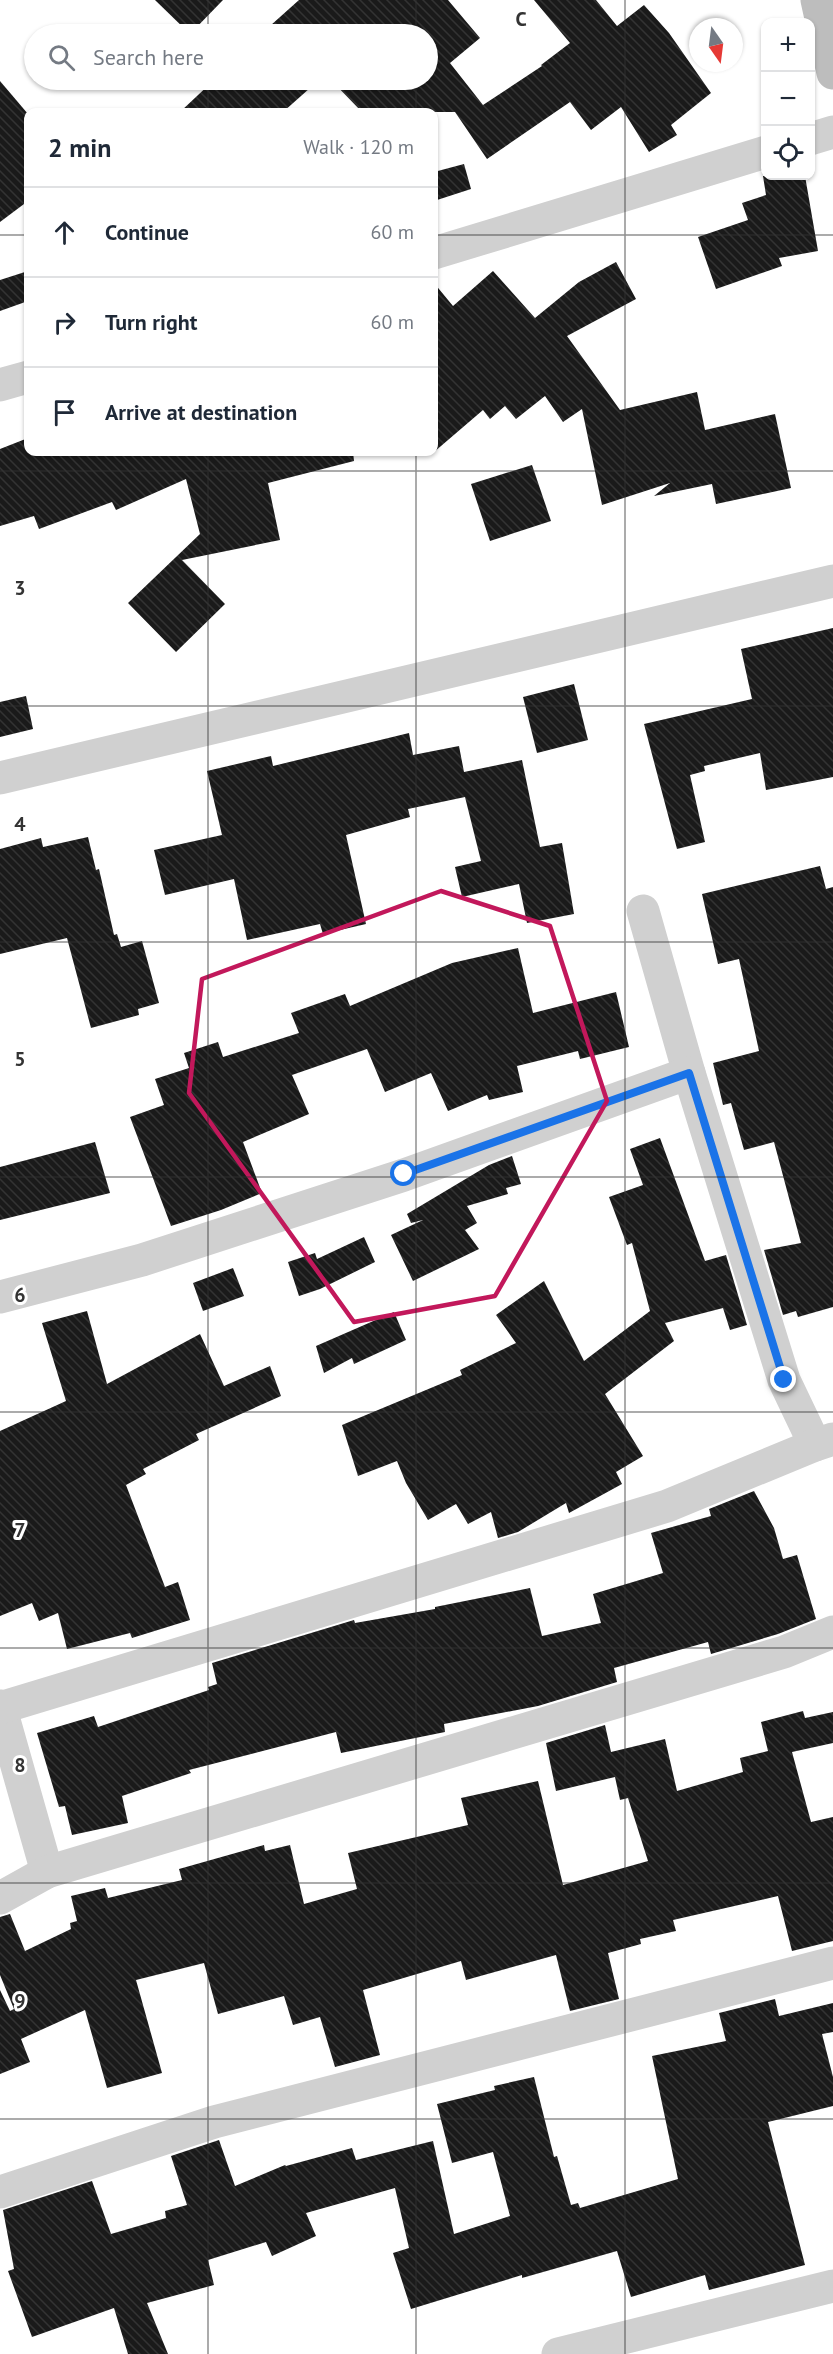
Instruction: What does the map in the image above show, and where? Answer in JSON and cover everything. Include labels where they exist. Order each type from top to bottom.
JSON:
[{"type":"main road","points":[[818,0],[833,73]]},
{"type":"street","points":[[815,137],[833,132]]},
{"type":"street","points":[[438,253],[761,153]]},
{"type":"street","points":[[0,386],[24,378]]},
{"type":"street","points":[[0,778],[833,581]]},
{"type":"street","points":[[47,1872],[0,1707],[667,1506],[824,1442],[784,1380],[689,1073],[643,911]]},
{"type":"street","points":[[0,1297],[142,1260],[404,1174],[689,1073]]},
{"type":"street","points":[[0,1898],[47,1872],[784,1652],[833,1632]]},
{"type":"street","points":[[0,2192],[214,2122],[833,1963]]},
{"type":"street","points":[[558,2354],[833,2286]]},
{"type":"highlighted area","points":[[441,891],[550,926],[607,1101],[495,1296],[354,1322],[189,1093],[202,979]]},
{"type":"building","points":[[155,0],[223,0],[200,24],[180,24]]},
{"type":"building","points":[[299,0],[448,0],[480,38],[450,63],[483,105],[542,66],[570,43],[534,0],[596,0],[617,26],[644,5],[669,33],[689,62],[689,72],[696,72],[711,93],[671,125],[677,135],[649,152],[621,107],[591,130],[570,102],[487,159],[455,112],[438,112],[438,108],[358,108],[341,90],[438,90],[438,24],[272,24]]},
{"type":"building","points":[[0,81],[24,109],[24,204],[0,222]]},
{"type":"building","points":[[203,90],[308,90],[288,108],[184,108]]},
{"type":"building","points":[[464,164],[471,189],[438,200],[438,171]]},
{"type":"building","points":[[764,180],[806,180],[818,251],[779,258],[782,266],[716,289],[698,237],[748,220],[742,203],[766,195]]},
{"type":"building","points":[[616,262],[636,299],[567,336],[620,410],[697,392],[705,430],[775,414],[791,488],[716,504],[712,484],[654,496],[670,483],[602,505],[582,409],[563,422],[545,396],[516,419],[505,406],[490,419],[483,410],[438,449],[438,288],[453,306],[493,271],[535,318],[579,282]]},
{"type":"building","points":[[24,272],[24,302],[0,311],[0,280]]},
{"type":"building","points":[[24,440],[24,456],[353,456],[354,461],[268,483],[280,540],[182,560],[225,604],[176,652],[128,603],[200,534],[186,479],[116,510],[112,502],[39,529],[34,516],[0,526],[0,449]]},
{"type":"building","points":[[532,465],[551,521],[490,541],[471,484]]},
{"type":"building","points":[[833,628],[833,777],[766,790],[760,753],[704,766],[705,771],[690,775],[705,842],[677,849],[644,724],[752,699],[741,649]]},
{"type":"building","points":[[574,684],[588,740],[537,753],[523,697]]},
{"type":"building","points":[[26,696],[33,729],[0,737],[0,702]]},
{"type":"building","points":[[409,733],[413,755],[459,746],[464,772],[522,760],[540,847],[562,843],[574,914],[527,923],[519,884],[462,897],[455,867],[481,861],[465,797],[408,809],[410,817],[346,835],[366,924],[323,934],[320,924],[247,940],[234,879],[165,895],[154,850],[222,835],[207,771],[271,756],[273,766]]},
{"type":"building","points":[[88,837],[96,870],[99,869],[114,935],[117,934],[121,947],[142,941],[159,1003],[138,1009],[139,1015],[91,1028],[67,938],[0,954],[0,849],[41,838],[43,847]]},
{"type":"building","points":[[820,866],[826,889],[833,887],[833,1307],[798,1317],[796,1311],[783,1315],[764,1250],[801,1243],[774,1142],[744,1150],[731,1103],[723,1105],[713,1063],[759,1051],[739,959],[718,964],[702,894]]},
{"type":"building","points":[[518,948],[533,1013],[616,992],[629,1047],[580,1059],[578,1051],[517,1066],[523,1092],[489,1100],[487,1095],[448,1111],[431,1073],[385,1092],[367,1049],[292,1075],[309,1114],[243,1142],[262,1193],[221,1210],[171,1226],[130,1117],[164,1105],[155,1079],[189,1068],[184,1053],[218,1042],[223,1057],[299,1033],[291,1013],[345,994],[350,1006],[452,963]]},
{"type":"building","points":[[660,1138],[705,1261],[726,1255],[747,1325],[730,1330],[723,1308],[665,1323],[674,1341],[605,1394],[643,1456],[616,1472],[622,1484],[569,1513],[566,1503],[518,1532],[498,1538],[491,1512],[468,1524],[456,1504],[428,1520],[406,1483],[397,1461],[358,1476],[342,1425],[462,1375],[460,1370],[516,1343],[496,1315],[544,1281],[584,1361],[650,1311],[632,1243],[627,1245],[609,1197],[643,1185],[630,1149]]},
{"type":"building","points":[[95,1142],[110,1193],[0,1220],[0,1167]]},
{"type":"building","points":[[512,1156],[521,1184],[506,1188],[508,1194],[467,1206],[477,1223],[465,1230],[479,1249],[413,1281],[391,1235],[423,1220],[411,1223],[407,1214],[489,1165]]},
{"type":"building","points":[[364,1237],[375,1262],[320,1289],[299,1296],[288,1262],[315,1253],[317,1259]]},
{"type":"building","points":[[233,1268],[244,1296],[203,1311],[193,1283]]},
{"type":"building","points":[[87,1311],[107,1384],[200,1334],[224,1386],[270,1366],[281,1396],[196,1434],[199,1440],[143,1469],[146,1474],[126,1485],[165,1587],[178,1582],[190,1620],[132,1638],[130,1633],[67,1649],[58,1613],[39,1621],[32,1603],[0,1616],[0,1431],[66,1401],[42,1323]]},
{"type":"building","points":[[394,1312],[406,1340],[354,1364],[352,1358],[324,1373],[316,1346]]},
{"type":"building","points":[[754,1491],[774,1528],[783,1559],[797,1555],[816,1619],[778,1634],[711,1654],[708,1642],[614,1668],[617,1682],[538,1706],[444,1724],[445,1732],[341,1753],[336,1732],[189,1770],[191,1773],[122,1796],[128,1823],[72,1835],[65,1806],[59,1807],[37,1733],[94,1716],[98,1727],[209,1690],[208,1687],[217,1684],[212,1663],[354,1620],[355,1623],[435,1609],[435,1607],[530,1588],[542,1636],[601,1623],[593,1594],[663,1573],[651,1533],[711,1516],[709,1509]]},
{"type":"building","points":[[803,1711],[805,1718],[833,1712],[833,1743],[792,1752],[811,1822],[833,1817],[833,1941],[792,1951],[778,1896],[673,1920],[676,1931],[640,1939],[641,1944],[608,1953],[619,1999],[570,2011],[556,1955],[466,1980],[461,1961],[363,1990],[380,2055],[335,2067],[320,2017],[293,2025],[284,1996],[218,2014],[204,1963],[136,1980],[162,2073],[107,2088],[85,2010],[21,2039],[30,2062],[0,2074],[0,1990],[10,2011],[14,2009],[0,1975],[0,1917],[10,1914],[25,1951],[71,1929],[70,1923],[77,1921],[71,1896],[105,1888],[108,1898],[182,1880],[179,1869],[264,1845],[265,1851],[290,1845],[304,1904],[357,1889],[348,1853],[468,1825],[461,1798],[538,1781],[563,1885],[648,1861],[628,1798],[620,1800],[615,1777],[556,1791],[546,1743],[605,1725],[611,1752],[665,1739],[677,1791],[743,1772],[740,1758],[768,1751],[761,1722]]},
{"type":"building","points":[[775,1999],[779,2016],[833,2003],[833,2032],[822,2034],[833,2077],[833,2106],[768,2122],[805,2265],[709,2290],[705,2275],[631,2297],[617,2251],[522,2278],[522,2275],[411,2309],[393,2253],[409,2248],[395,2188],[306,2213],[316,2236],[272,2256],[266,2242],[208,2260],[214,2285],[147,2303],[168,2354],[128,2354],[114,2308],[32,2337],[8,2271],[14,2269],[3,2210],[92,2181],[111,2234],[166,2218],[165,2211],[187,2205],[171,2156],[219,2140],[235,2186],[285,2165],[352,2148],[356,2160],[433,2141],[454,2234],[510,2216],[493,2152],[452,2163],[437,2104],[495,2090],[494,2086],[534,2077],[554,2157],[557,2156],[571,2205],[578,2203],[580,2208],[678,2179],[652,2056],[726,2041],[719,2013]]},
{"type":"route","points":[[404,1174],[689,1073],[784,1380]]}]
